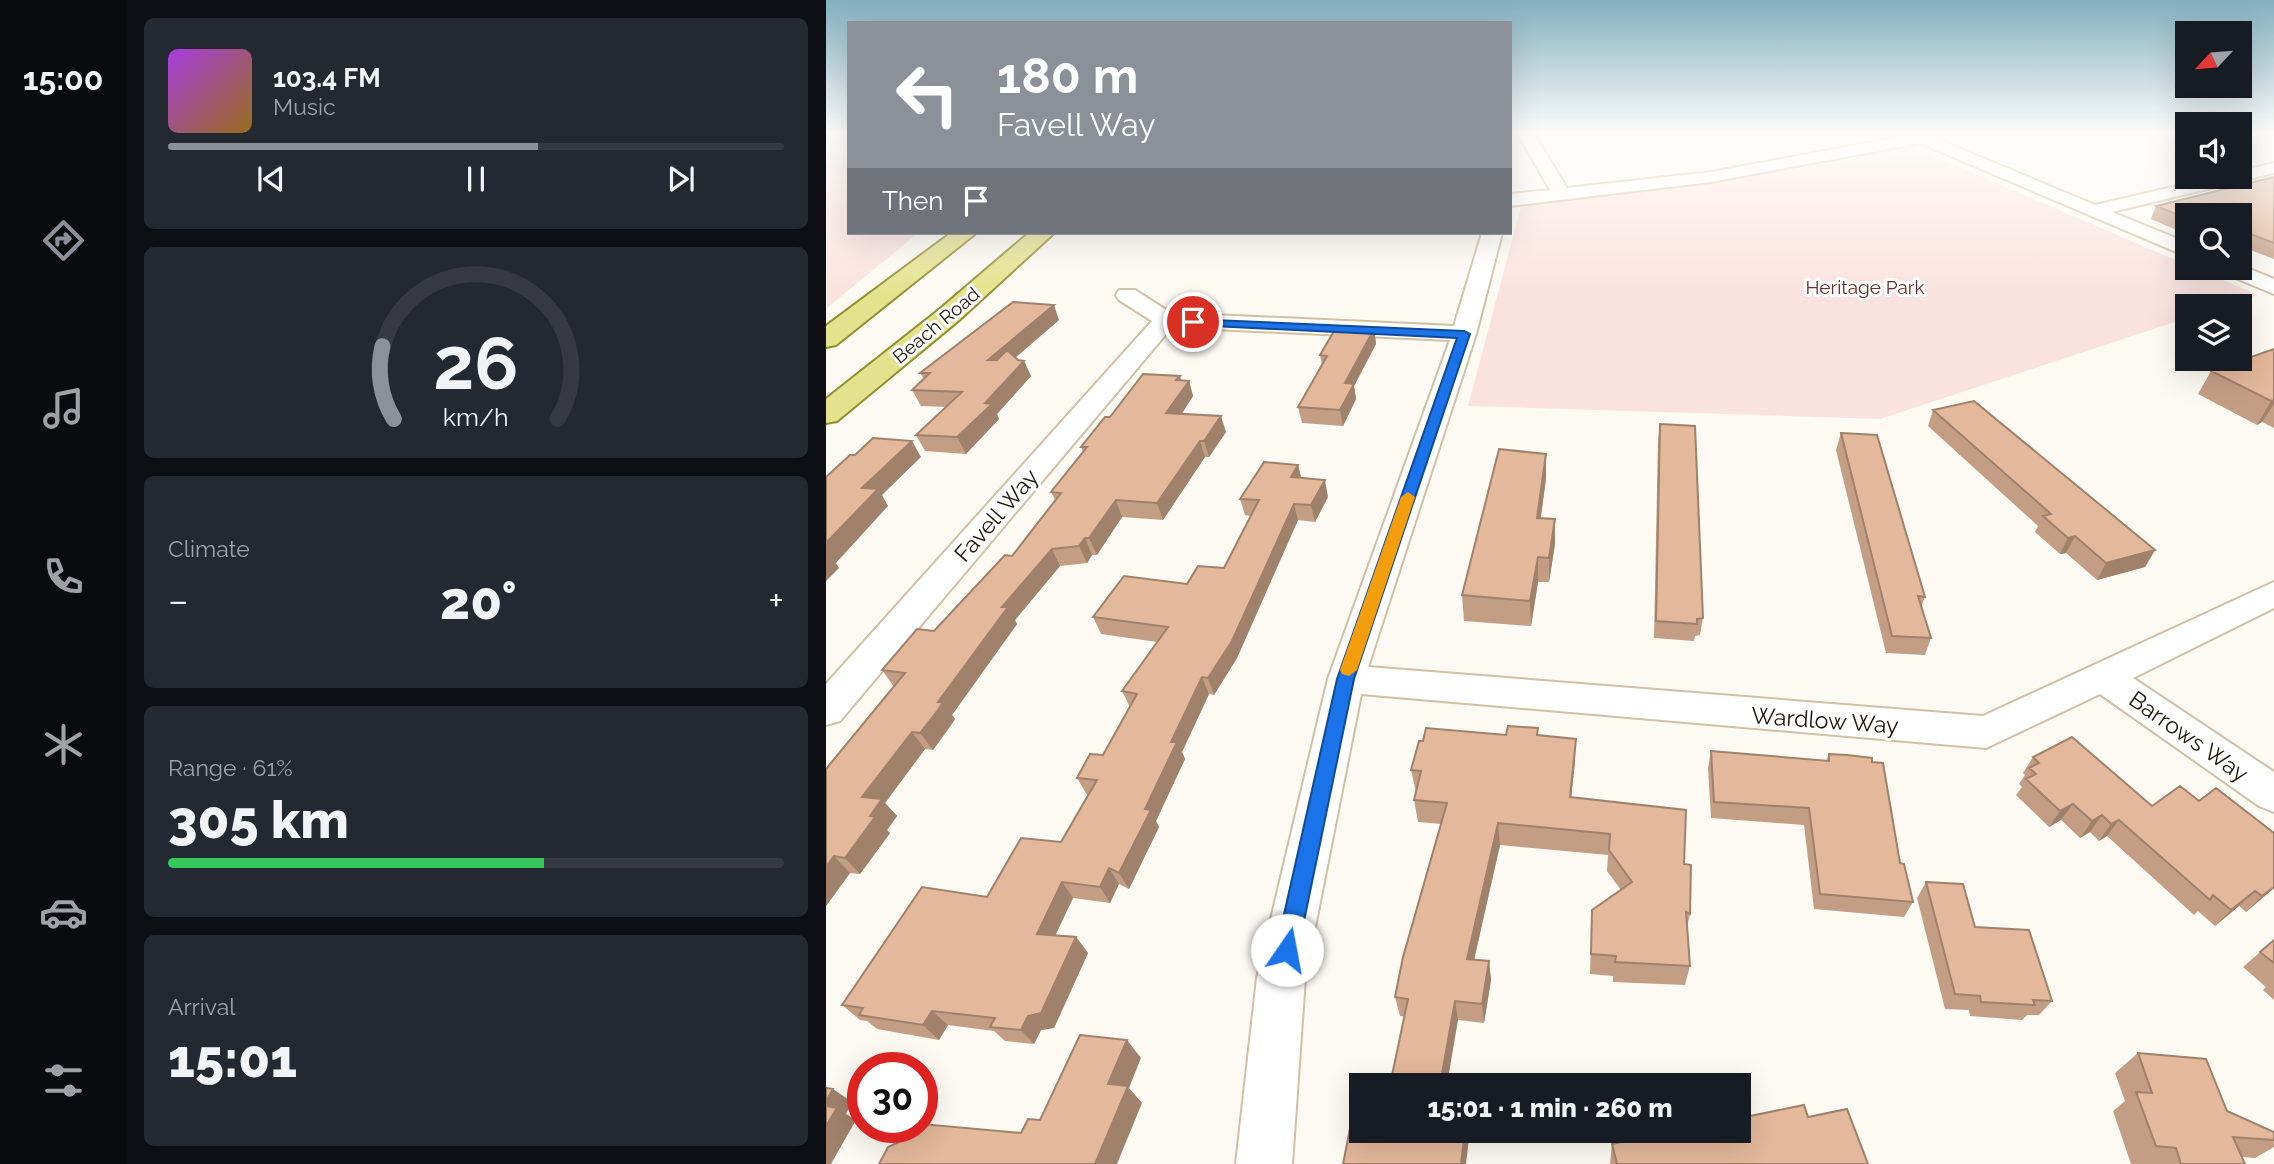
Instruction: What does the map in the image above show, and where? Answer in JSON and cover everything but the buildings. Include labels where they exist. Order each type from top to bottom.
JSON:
[{"type":"main road","points":[[826,339],[962,235]]},
{"type":"main road","name":"Beach Road","points":[[826,414],[949,315],[1041,235]]},
{"type":"street","points":[[1559,188],[1562,194]]},
{"type":"street","points":[[1512,200],[1612,188]]},
{"type":"street","points":[[2039,188],[2175,246]]},
{"type":"street","points":[[2092,211],[2184,189]]},
{"type":"street","points":[[1264,1164],[1281,978],[1346,679],[1464,334],[1491,235]]},
{"type":"street","points":[[2252,278],[2274,287]]},
{"type":"street","points":[[1127,295],[1166,320],[1464,334]]},
{"type":"street","name":"Favell Way","points":[[826,710],[1166,320]]},
{"type":"street","name":"Wardlow Way","points":[[1346,679],[1986,732],[2274,594]]},
{"type":"street","name":"Barrows Way","points":[[2104,677],[2274,794]]},
{"type":"green space","points":[[826,188],[847,188],[847,235],[916,235],[827,308]]},
{"type":"green space","name":"Heritage Park","points":[[1650,188],[2009,188],[2175,260],[2175,280],[2223,280],[2258,295],[2175,294],[2175,322],[1880,419],[1468,406],[1522,203]]},
{"type":"slow traffic","points":[[1349,670],[1408,497]]},
{"type":"route","points":[[1193,322],[1464,334],[1346,679],[1287,950]]}]
